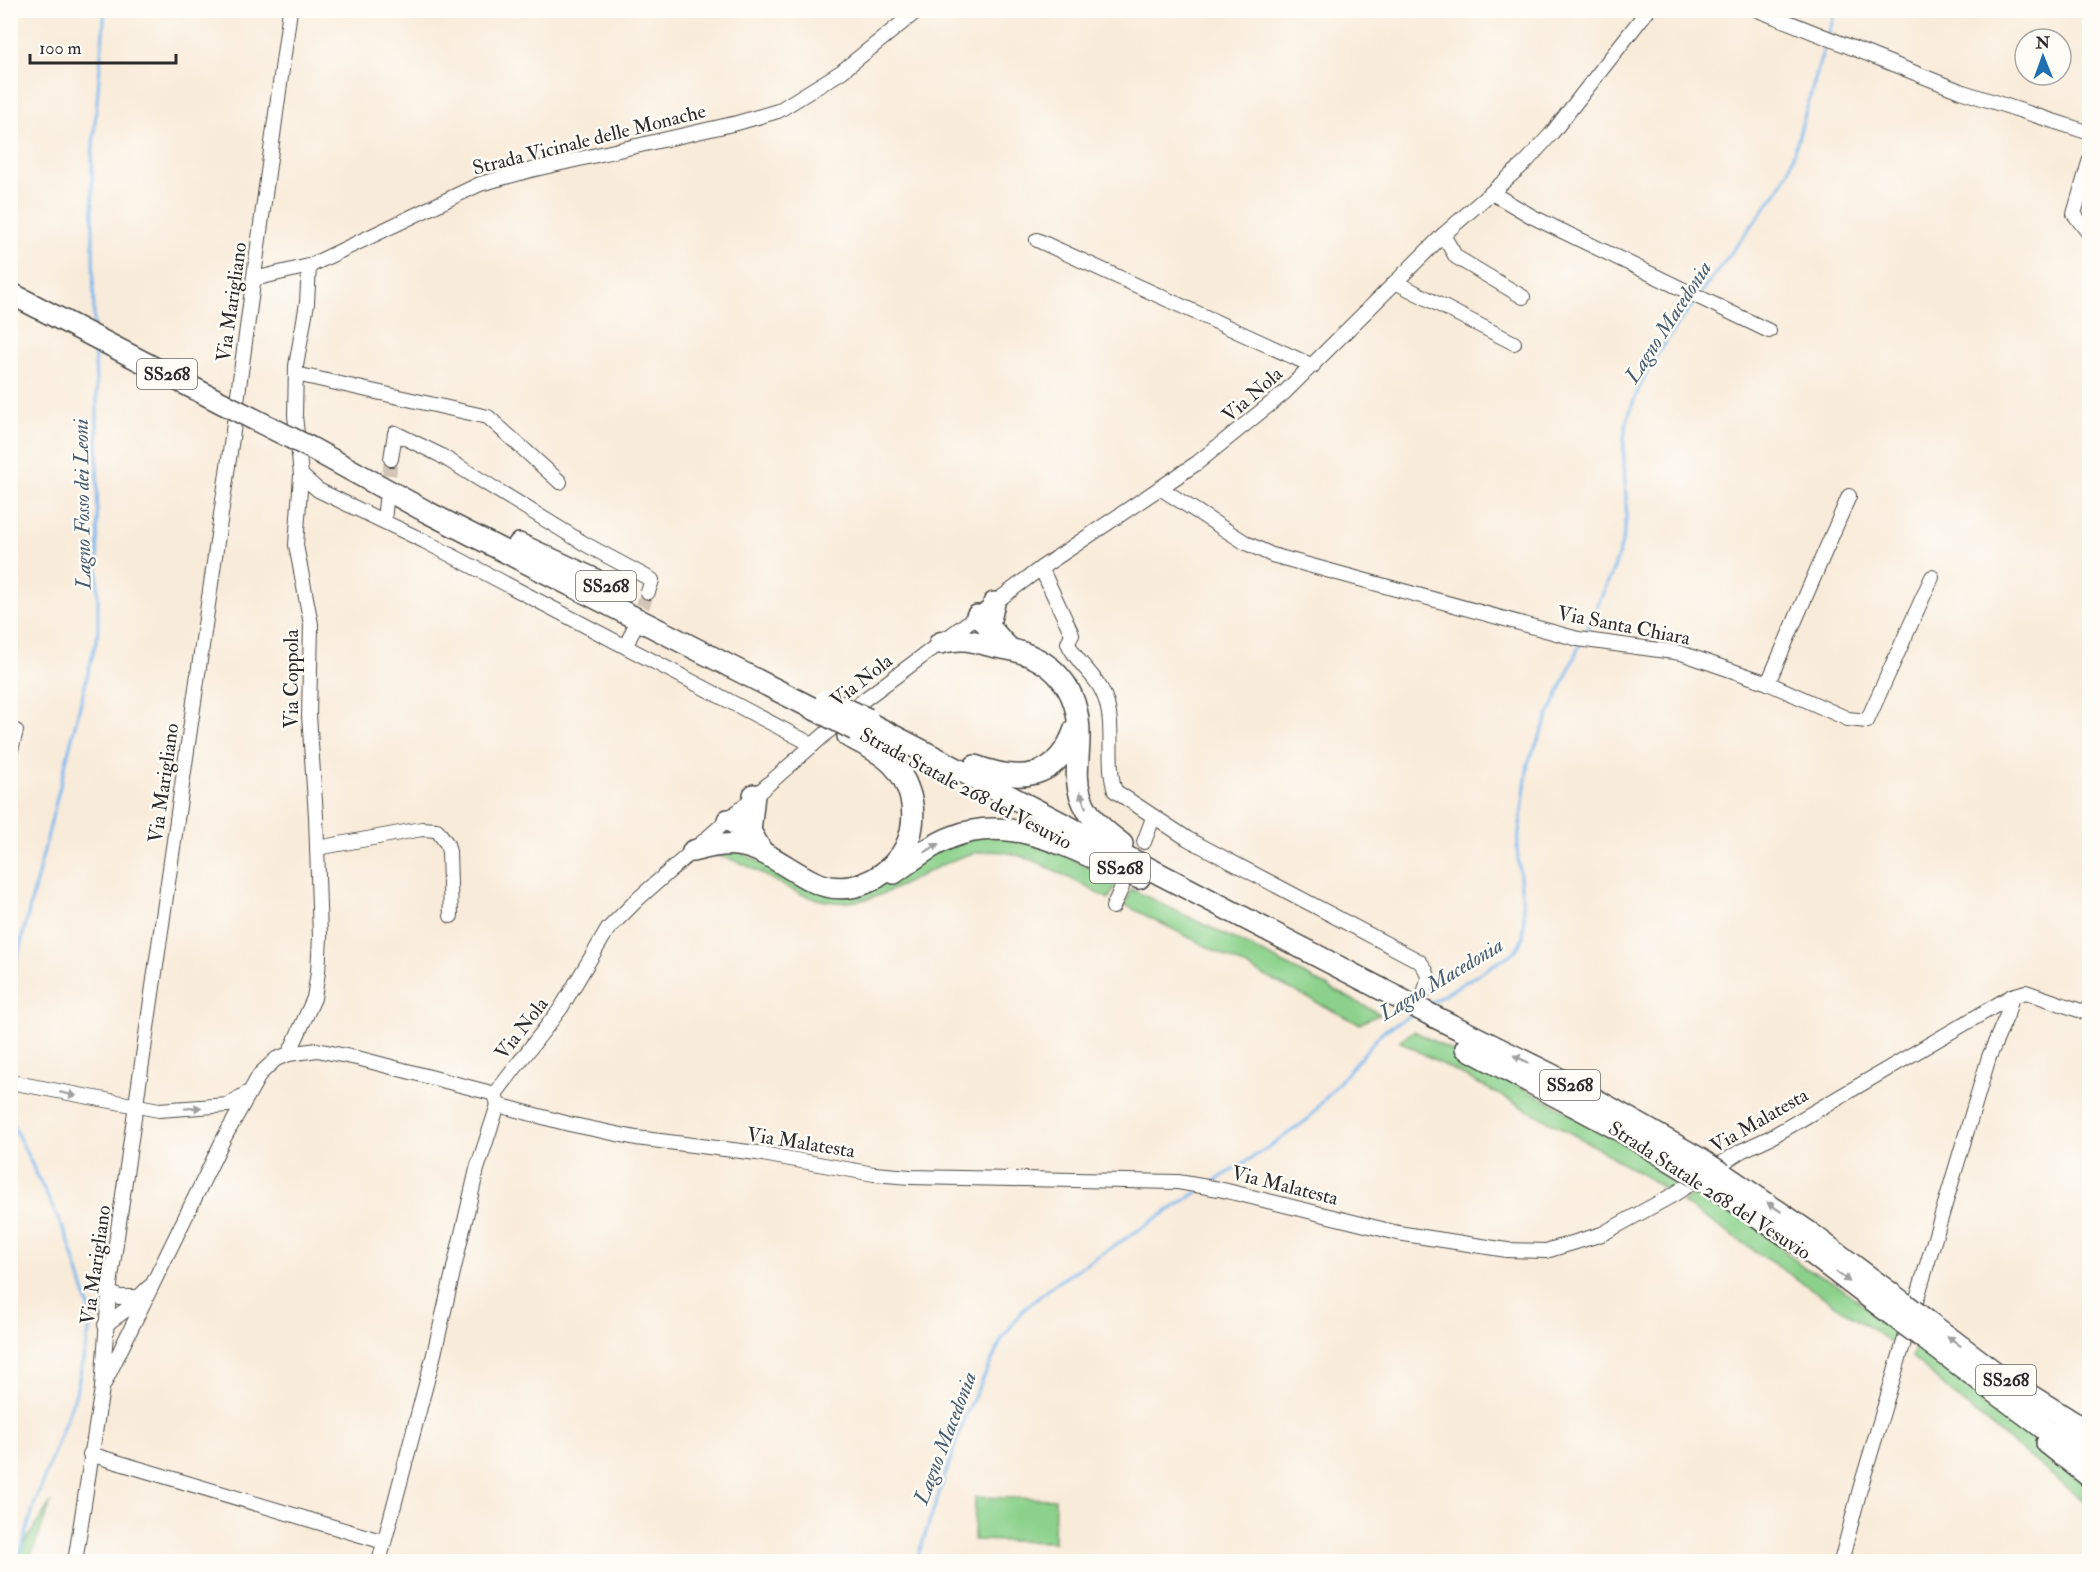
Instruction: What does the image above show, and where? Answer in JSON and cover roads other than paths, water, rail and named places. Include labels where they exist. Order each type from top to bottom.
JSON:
[{"type":"highway","name":"Strada Statale 268 del Vesuvio","points":[[10,293],[310,448],[383,492],[427,512],[752,677],[859,726],[1246,919],[1596,1117],[1693,1165],[1716,1179],[1785,1235],[1924,1329],[2090,1433]]},
{"type":"highway","name":"Strada Statale 268 del Vesuvio","points":[[383,492],[579,571],[817,708]]},
{"type":"highway","points":[[980,625],[994,603]]},
{"type":"highway","name":"SS268","points":[[940,644],[959,638],[980,625],[1010,649],[1047,665],[1059,674],[1072,693],[1078,720],[1077,778],[1080,796],[1089,814],[1126,848],[1246,919]]},
{"type":"highway","name":"SS268","points":[[859,726],[999,775],[1017,777],[1033,775],[1054,764],[1066,750],[1078,720]]},
{"type":"highway","name":"Strada Statale 268 del Vesuvio","points":[[859,726],[1131,883],[1391,1001]]},
{"type":"highway","name":"SS268","points":[[859,726],[905,780],[912,802],[911,830],[903,851],[882,876]]},
{"type":"highway","points":[[744,838],[754,795]]},
{"type":"highway","points":[[726,821],[744,838]]},
{"type":"highway","name":"SS268","points":[[744,838],[762,852],[813,882],[833,887],[852,887],[891,875],[950,838],[981,829],[999,828],[1023,831],[1131,883]]},
{"type":"highway","points":[[693,851],[744,838]]},
{"type":"highway","name":"Strada Statale 268 del Vesuvio","points":[[1924,1329],[1980,1383],[2046,1430],[2090,1454]]},
{"type":"highway","points":[[1980,1383],[2028,1428],[2090,1477]]},
{"type":"street","name":"Via Marigliano","points":[[75,1562],[102,1388],[109,1292],[254,279],[290,10]]},
{"type":"street","name":"Strada Vicinale delle Monache","points":[[254,279],[309,266],[480,184],[531,170],[737,123],[778,111],[841,72],[918,10]]},
{"type":"street","name":"Via Nola","points":[[994,603],[1041,568],[1221,446],[1313,366],[1443,235],[1492,193],[1552,133],[1648,10]]},
{"type":"street","points":[[1758,10],[1960,92],[2090,133]]},
{"type":"street","points":[[2090,159],[2074,214],[2090,235]]},
{"type":"street","points":[[1492,193],[1533,217],[1769,331]]},
{"type":"street","points":[[1443,235],[1456,257],[1522,297]]},
{"type":"street","points":[[1037,240],[1313,366]]},
{"type":"street","name":"Via Coppola","points":[[289,1054],[314,998],[318,972],[317,848],[309,715],[311,624],[296,545],[301,475],[295,415],[296,374],[307,303],[309,266]]},
{"type":"street","points":[[1395,282],[1514,343]]},
{"type":"street","points":[[296,374],[489,417],[560,482]]},
{"type":"street","points":[[391,459],[395,433],[440,455],[549,523],[652,580],[648,592]]},
{"type":"street","points":[[301,475],[318,490],[384,521],[813,745]]},
{"type":"street","name":"Via Santa Chiara","points":[[1160,488],[1246,543],[1272,555],[1578,639],[1681,653],[1768,683],[1848,719],[1867,721],[1932,577]]},
{"type":"street","points":[[383,492],[384,521]]},
{"type":"street","points":[[1768,683],[1849,496]]},
{"type":"street","points":[[1041,568],[1072,634],[1068,643],[1072,653],[1103,692],[1108,711],[1111,778],[1115,791],[1153,818],[1419,961],[1427,969],[1429,979],[1425,990]]},
{"type":"street","points":[[626,646],[634,628]]},
{"type":"street","name":"Via Nola","points":[[379,1562],[496,1100],[561,1008],[608,929],[754,795],[865,699],[940,644]]},
{"type":"street","points":[[10,753],[16,731]]},
{"type":"street","points":[[1144,842],[1153,818]]},
{"type":"street","points":[[317,848],[422,829],[437,830],[447,844],[449,852],[451,916]]},
{"type":"street","points":[[1113,907],[1131,883]]},
{"type":"street","points":[[1841,1562],[1860,1489],[1989,1057],[2007,1015],[2012,996],[2026,993],[2090,1014]]},
{"type":"street","name":"Via Malatesta","points":[[496,1100],[636,1138],[757,1153],[874,1174],[1178,1182],[1271,1201],[1398,1233],[1497,1249],[1546,1251],[1590,1239],[1652,1206],[1741,1150],[1771,1137],[2012,996]]},
{"type":"street","points":[[102,1388],[132,1329],[150,1285],[248,1093],[260,1074],[276,1059],[289,1054],[318,1050],[339,1054],[496,1100]]},
{"type":"street","points":[[10,1082],[92,1099],[137,1105],[143,1109],[159,1110],[228,1105],[248,1093]]},
{"type":"street","points":[[105,1329],[134,1304],[150,1285]]},
{"type":"street","points":[[109,1292],[119,1297],[139,1297]]},
{"type":"street","points":[[105,1329],[132,1329]]},
{"type":"street","points":[[90,1454],[384,1542]]},
{"type":"waterway","name":"Lagno Fosso dei Leoni","points":[[94,327],[92,157],[105,10]]},
{"type":"waterway","name":"Lagno Macedonia","points":[[1828,35],[1836,10]]},
{"type":"waterway","name":"Lagno Macedonia","points":[[1700,294],[1777,192],[1789,170],[1826,41]]},
{"type":"waterway","name":"Lagno Macedonia","points":[[1584,635],[1613,570],[1625,529],[1624,444],[1629,414],[1643,379],[1696,300]]},
{"type":"waterway","name":"Lagno Fosso dei Leoni","points":[[10,987],[98,633],[97,399],[94,346]]},
{"type":"waterway","name":"Lagno Macedonia","points":[[1429,1004],[1516,951],[1523,937],[1524,914],[1517,849],[1528,763],[1580,644]]},
{"type":"waterway","name":"Lagno Macedonia","points":[[1212,1183],[1307,1120],[1382,1032],[1411,1015]]},
{"type":"waterway","name":"Lagno Fosso dei Leoni","points":[[10,1119],[68,1239],[92,1317],[76,1393],[35,1502],[18,1562]]},
{"type":"waterway","name":"Lagno Macedonia","points":[[916,1562],[965,1416],[1002,1339],[1022,1311],[1052,1286],[1199,1191]]},
{"type":"tunnel","points":[[387,496],[391,459]]},
{"type":"tunnel","points":[[635,626],[648,592]]}]
